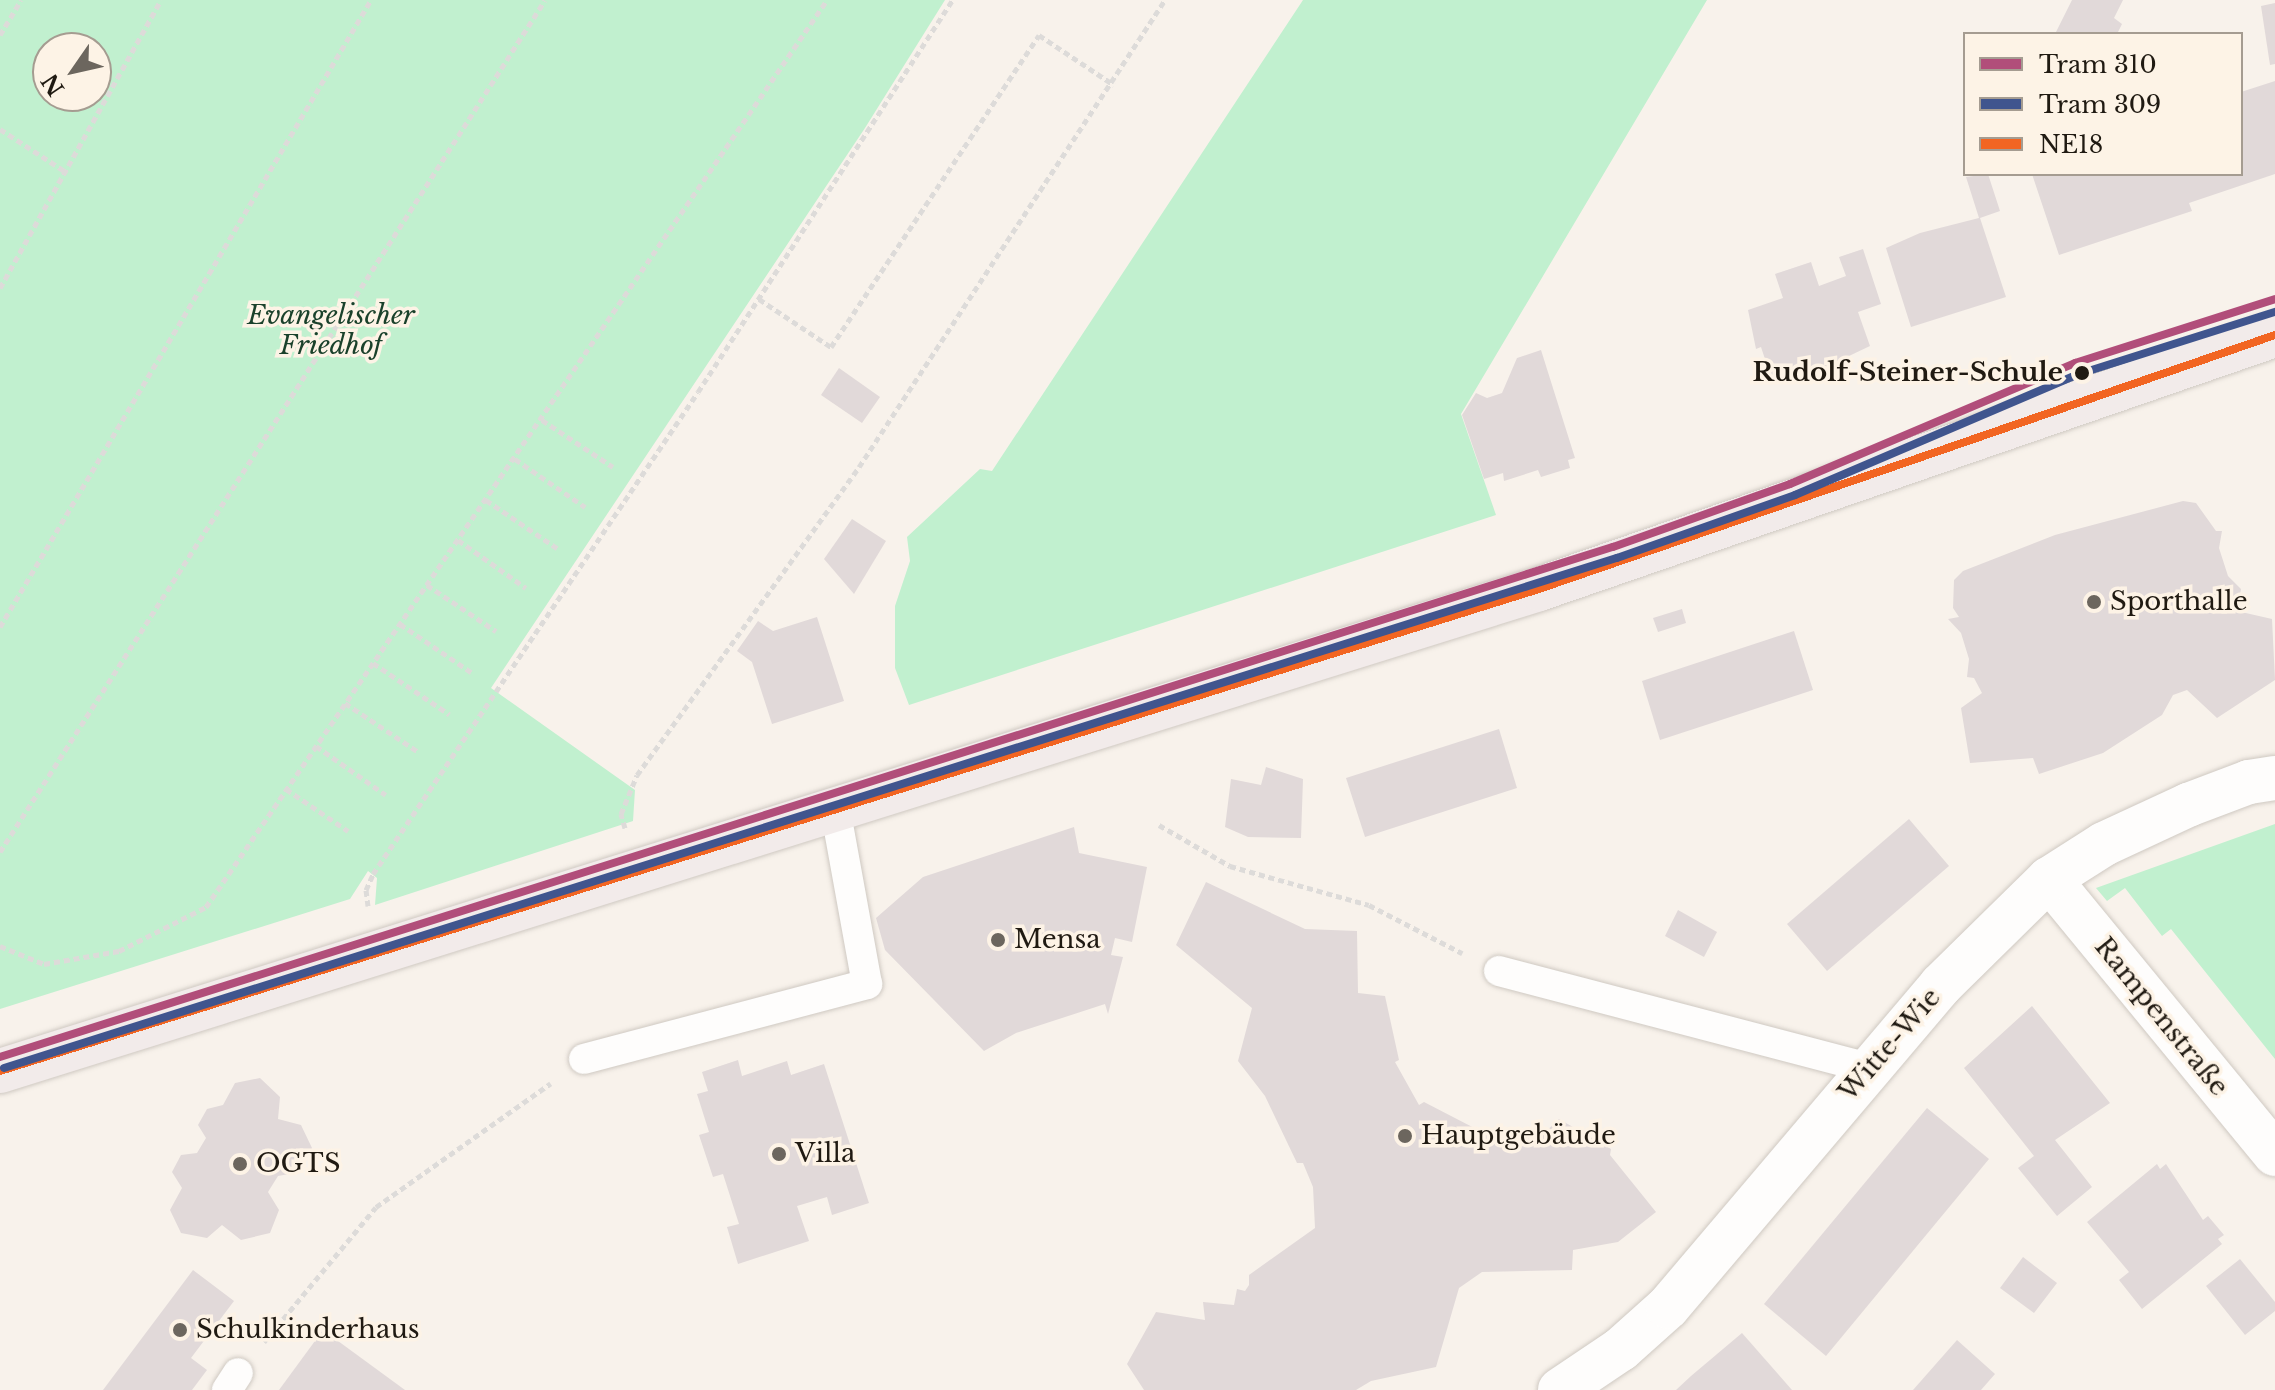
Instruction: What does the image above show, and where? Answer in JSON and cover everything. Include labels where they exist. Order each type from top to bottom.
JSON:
[{"type":"main road","points":[[0,1071],[1539,589],[2275,335]]},
{"type":"street","name":"Witte-Wie","points":[[1560,1390],[1621,1349],[1668,1307],[1941,985],[2049,879],[2104,844],[2188,805],[2275,778]]},
{"type":"street","name":"Rampenstraße","points":[[2049,879],[2275,1154]]},
{"type":"lane","points":[[584,1059],[867,984],[835,808]]},
{"type":"lane","points":[[1499,971],[1868,1068]]},
{"type":"path","points":[[0,35],[21,0]]},
{"type":"path","points":[[0,288],[161,0]]},
{"type":"path","points":[[0,627],[371,0]]},
{"type":"path","points":[[0,852],[545,0]]},
{"type":"path","points":[[0,946],[44,964],[119,951],[206,907],[827,0]]},
{"type":"path","points":[[370,918],[366,890],[373,874],[759,299],[953,0]]},
{"type":"path","points":[[629,837],[621,814],[637,775],[859,467],[1114,85],[1165,0]]},
{"type":"path","points":[[759,299],[831,347],[1039,35],[1114,85]]},
{"type":"path","points":[[0,129],[66,172]]},
{"type":"path","points":[[542,420],[613,467]]},
{"type":"path","points":[[515,459],[585,507]]},
{"type":"path","points":[[486,500],[557,548]]},
{"type":"path","points":[[458,540],[526,588]]},
{"type":"path","points":[[427,585],[496,631]]},
{"type":"path","points":[[400,624],[471,672]]},
{"type":"path","points":[[373,663],[449,714]]},
{"type":"path","points":[[345,703],[417,751]]},
{"type":"path","points":[[316,746],[386,795]]},
{"type":"path","points":[[286,789],[348,831]]},
{"type":"path","points":[[1159,825],[1230,866],[1369,905],[1499,971]]},
{"type":"path","points":[[232,1382],[376,1207],[584,1059]]},
{"type":"green space","name":"Evangelischer Friedhof","points":[[0,0],[945,0],[865,128],[491,688],[635,790],[633,821],[375,905],[377,878],[368,871],[350,899],[0,1009]]},
{"type":"green space","points":[[1303,0],[1707,0],[1461,414],[1496,515],[909,705],[895,668],[895,606],[910,561],[907,537],[980,469],[992,471]]},
{"type":"green space","points":[[2275,824],[2275,1059],[2171,929],[2162,936],[2125,888],[2107,901],[2096,888]]},
{"type":"building","points":[[2072,0],[2123,0],[2114,18],[2122,24],[2118,32],[2056,32]]},
{"type":"building","points":[[2275,3],[2275,64],[2270,65],[2261,6]]},
{"type":"building","points":[[2275,81],[2275,174],[2189,203],[2192,211],[2059,255],[2033,176],[2243,176],[2243,91]]},
{"type":"building","points":[[1989,176],[2000,211],[1980,218],[2006,297],[1911,327],[1886,248],[1920,233],[1979,218],[1966,177]]},
{"type":"building","points":[[1863,249],[1881,304],[1858,312],[1870,346],[1811,374],[1809,368],[1772,380],[1761,347],[1756,349],[1748,310],[1783,298],[1775,274],[1811,262],[1819,286],[1846,276],[1839,257]]},
{"type":"building","points":[[1541,350],[1575,458],[1568,460],[1570,468],[1541,477],[1538,470],[1504,481],[1503,473],[1484,479],[1462,415],[1476,393],[1487,398],[1502,393],[1517,358]]},
{"type":"building","points":[[839,368],[880,397],[862,423],[821,395]]},
{"type":"building","name":"Sporthalle","points":[[2183,501],[2196,503],[2216,531],[2222,531],[2219,548],[2228,576],[2241,589],[2237,611],[2272,619],[2275,680],[2217,718],[2187,690],[2173,695],[2162,715],[2103,753],[2039,774],[2033,758],[1970,763],[1961,708],[1982,693],[1974,678],[1967,677],[1969,659],[1961,633],[1948,619],[1959,617],[1953,608],[1954,580],[1963,571],[2055,535]]},
{"type":"building","points":[[852,519],[886,541],[854,594],[824,559]]},
{"type":"building","points":[[1682,609],[1686,623],[1658,632],[1653,618]]},
{"type":"building","points":[[817,617],[844,701],[772,724],[752,662],[737,651],[758,621],[773,631]]},
{"type":"building","points":[[1794,631],[1813,690],[1660,740],[1642,681]]},
{"type":"building","points":[[1499,729],[1517,788],[1365,837],[1346,778]]},
{"type":"building","points":[[1266,767],[1303,779],[1301,838],[1248,837],[1225,827],[1231,779],[1261,785]]},
{"type":"building","points":[[1909,819],[1949,866],[1827,971],[1787,924]]},
{"type":"building","name":"Mensa","points":[[1074,827],[1079,853],[1147,867],[1132,942],[1115,938],[1111,955],[1123,957],[1108,1014],[1105,1004],[1016,1033],[984,1051],[885,950],[876,918],[923,877]]},
{"type":"building","name":"Hauptgebäude","points":[[1206,882],[1305,929],[1357,931],[1358,993],[1385,996],[1399,1060],[1395,1062],[1419,1105],[1424,1102],[1482,1132],[1539,1138],[1559,1119],[1611,1149],[1610,1155],[1656,1212],[1618,1242],[1573,1250],[1572,1270],[1482,1272],[1459,1288],[1436,1367],[1371,1381],[1356,1390],[1144,1390],[1127,1364],[1156,1312],[1205,1320],[1203,1302],[1234,1305],[1237,1289],[1245,1291],[1249,1285],[1249,1275],[1315,1228],[1313,1187],[1303,1163],[1297,1163],[1265,1096],[1238,1061],[1252,1008],[1176,945]]},
{"type":"building","points":[[1678,910],[1717,932],[1704,957],[1665,936]]},
{"type":"building","points":[[2032,1006],[2110,1103],[2055,1140],[2092,1187],[2057,1216],[2018,1168],[2034,1156],[1964,1068]]},
{"type":"building","name":"Villa","points":[[738,1060],[742,1076],[787,1061],[791,1075],[824,1064],[869,1203],[832,1215],[827,1197],[797,1206],[809,1241],[738,1264],[727,1227],[739,1224],[723,1174],[713,1177],[699,1135],[709,1132],[697,1094],[708,1091],[702,1072]]},
{"type":"building","name":"OGTS","points":[[260,1078],[280,1097],[278,1119],[301,1125],[312,1148],[300,1172],[278,1176],[268,1192],[279,1210],[270,1233],[241,1240],[222,1225],[207,1238],[181,1233],[170,1210],[182,1188],[172,1172],[181,1155],[197,1153],[206,1138],[198,1125],[207,1109],[223,1105],[235,1083]]},
{"type":"building","points":[[1927,1108],[1989,1159],[1826,1356],[1764,1304]]},
{"type":"building","points":[[2157,1164],[2160,1169],[2166,1164],[2203,1220],[2208,1216],[2224,1235],[2218,1239],[2222,1244],[2142,1309],[2119,1280],[2129,1272],[2087,1222]]},
{"type":"building","points":[[2023,1257],[2057,1283],[2034,1313],[2000,1288]]},
{"type":"building","points":[[2240,1259],[2275,1302],[2275,1311],[2245,1335],[2206,1286]]},
{"type":"building","name":"Schulkinderhaus","points":[[193,1270],[234,1301],[191,1358],[207,1370],[192,1390],[103,1390]]},
{"type":"building","points":[[323,1330],[405,1390],[279,1390]]},
{"type":"building","points":[[1742,1333],[1792,1390],[1676,1390],[1691,1376]]},
{"type":"building","points":[[1957,1340],[1995,1374],[1981,1390],[1913,1390]]},
{"type":"tram line","name":"310","points":[[0,1057],[1613,547],[1790,484],[2075,363],[2275,299]]},
{"type":"tram line","name":"309","points":[[4,1068],[1617,558],[1795,495],[2079,374],[2275,312]]},
{"type":"transit line","name":"NE18","points":[[0,1071],[1539,589],[2275,335]]},
{"type":"place","name":"Rudolf-Steiner-Schule","points":[[2082,373]]},
{"type":"place","name":"Sporthalle","points":[[2094,602]]},
{"type":"place","name":"Mensa","points":[[998,940]]},
{"type":"place","name":"Hauptgebäude","points":[[1405,1136]]},
{"type":"place","name":"Villa","points":[[779,1154]]},
{"type":"place","name":"OGTS","points":[[240,1164]]},
{"type":"place","name":"Schulkinderhaus","points":[[180,1330]]}]
